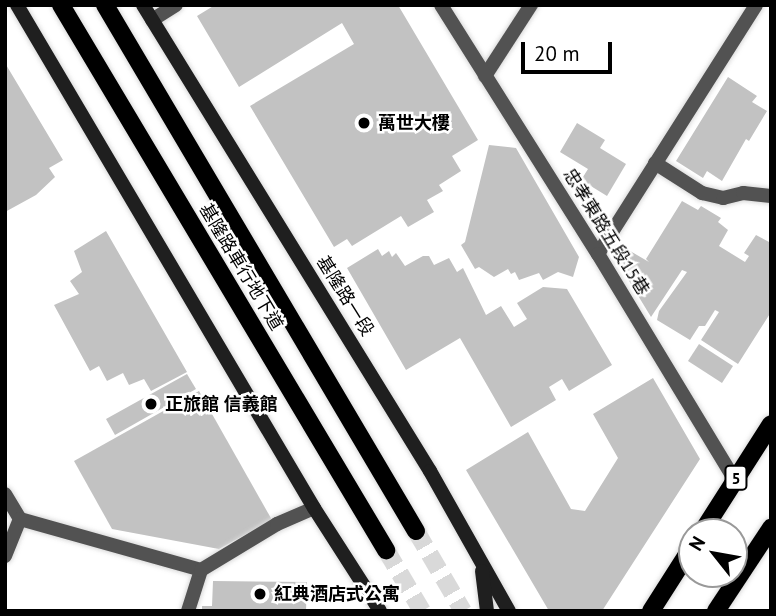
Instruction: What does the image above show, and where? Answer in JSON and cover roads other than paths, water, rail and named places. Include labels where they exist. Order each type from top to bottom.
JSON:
[{"type":"main road","points":[[17,5],[314,508],[380,611]]},
{"type":"main road","name":"基隆路車行地下道","points":[[61,5],[386,550]]},
{"type":"main road","name":"基隆路車行地下道","points":[[105,5],[416,531]]},
{"type":"main road","name":"基隆路一段","points":[[143,5],[430,471],[509,611]]},
{"type":"main road","name":"5","points":[[711,518],[771,424]]},
{"type":"main road","points":[[716,611],[771,528]]},
{"type":"main road","points":[[480,561],[488,611]]},
{"type":"main road","points":[[651,611],[678,569]]},
{"type":"main road","points":[[369,593],[390,611]]},
{"type":"street","points":[[152,20],[176,5]]},
{"type":"street","name":"忠孝東路五段15巷","points":[[441,5],[598,254],[735,480]]},
{"type":"street","points":[[485,76],[531,5]]},
{"type":"street","points":[[598,254],[756,5]]},
{"type":"street","points":[[655,163],[702,193],[723,198],[743,193],[771,196]]},
{"type":"street","points":[[5,494],[20,519],[201,570]]},
{"type":"street","points":[[188,611],[201,570],[277,524],[314,508]]},
{"type":"street","points":[[5,556],[20,519]]},
{"type":"tunnel","points":[[416,531],[463,611]]},
{"type":"tunnel","points":[[386,550],[422,611]]},
{"type":"place","name":"萬世大樓","points":[[364,123]]},
{"type":"place","name":"正旅館 信義館","points":[[151,404]]},
{"type":"place","name":"紅典酒店式公寓","points":[[260,594]]}]
